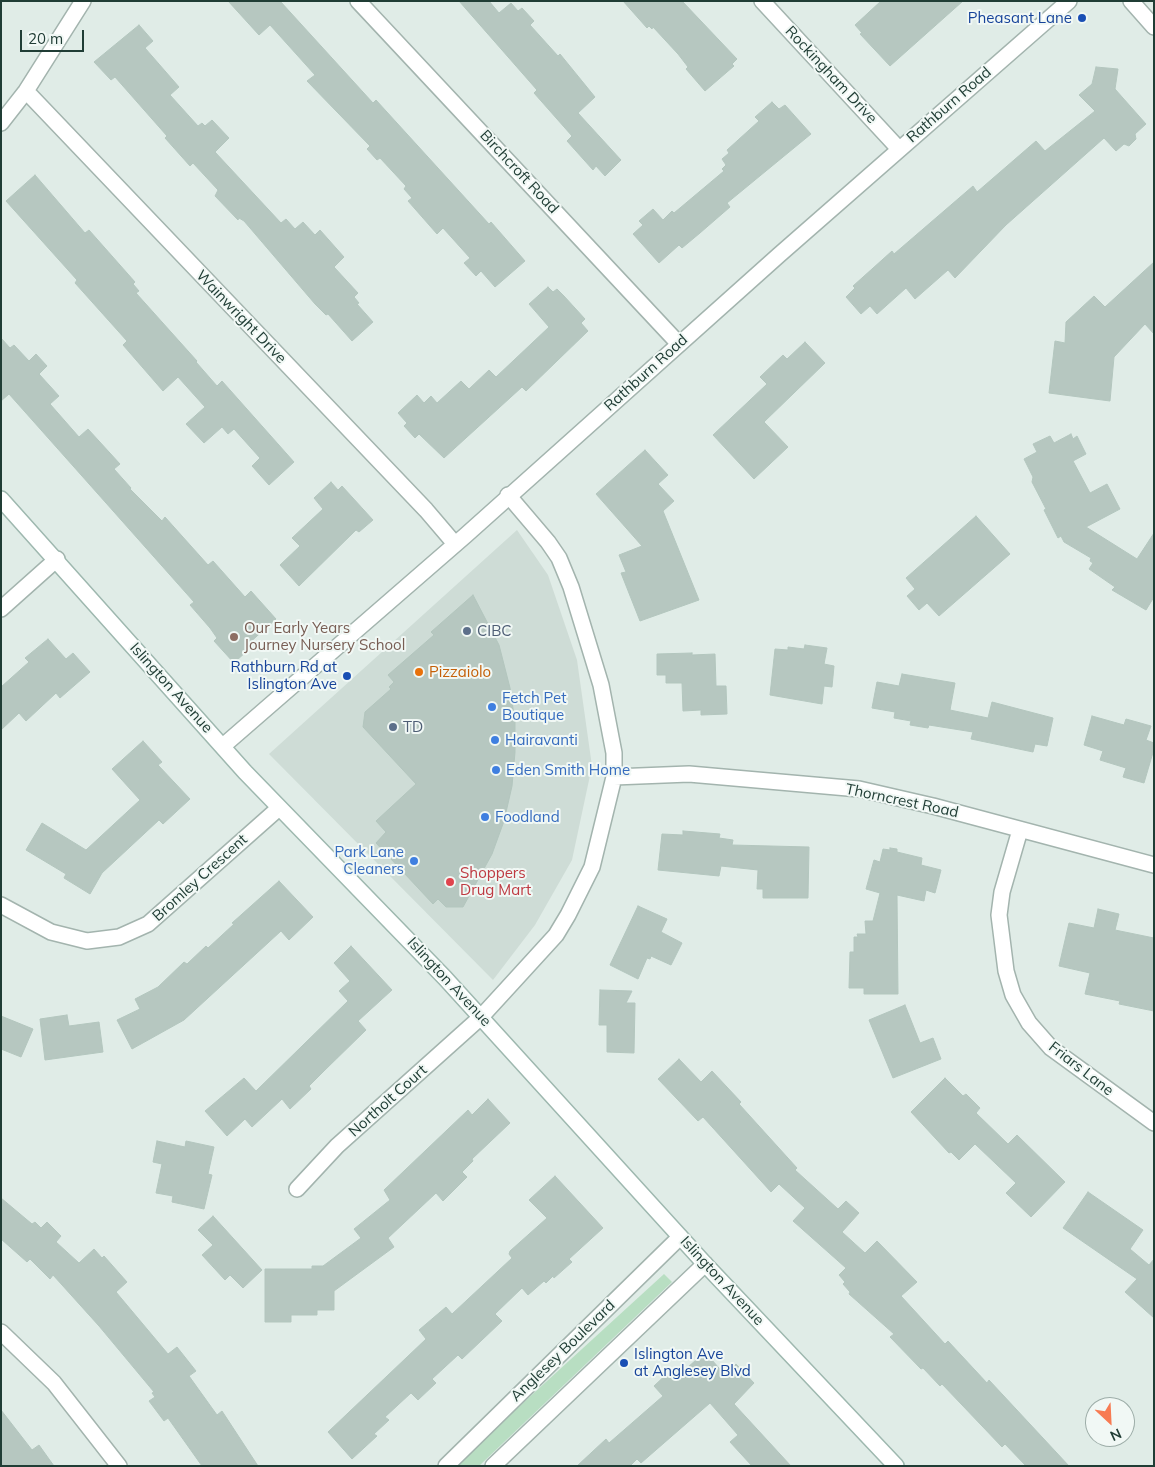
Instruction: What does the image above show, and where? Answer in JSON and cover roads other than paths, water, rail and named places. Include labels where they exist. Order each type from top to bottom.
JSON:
[{"type":"street","points":[[1,123],[26,91],[83,1]]},
{"type":"street","name":"Birchcroft Road","points":[[358,1],[679,344]]},
{"type":"street","name":"Rockingham Drive","points":[[762,1],[899,149]]},
{"type":"street","name":"Rathburn Road","points":[[223,746],[455,544],[899,149],[1069,1]]},
{"type":"street","points":[[1131,1],[1154,27]]},
{"type":"street","name":"Wainwright Drive","points":[[26,91],[426,510],[455,544]]},
{"type":"street","points":[[481,1016],[556,935],[568,915],[592,867],[614,777],[614,752],[601,685],[571,587],[559,558],[548,542],[508,495]]},
{"type":"street","name":"Islington Avenue","points":[[1,499],[280,808],[318,845],[481,1016],[680,1237],[896,1466]]},
{"type":"street","points":[[1,609],[57,560]]},
{"type":"street","name":"Thorncrest Road","points":[[614,777],[690,774],[859,789],[933,806],[1154,866]]},
{"type":"street","name":"Bromley Crescent","points":[[1,905],[51,932],[87,941],[119,937],[148,924],[280,808]]},
{"type":"street","name":"Friars Lane","points":[[1020,830],[998,915],[1006,971],[1014,995],[1029,1023],[1051,1048],[1154,1123]]},
{"type":"street","name":"Northolt Court","points":[[297,1189],[337,1146],[481,1016]]},
{"type":"street","name":"Anglesey Boulevard","points":[[446,1466],[680,1237]]},
{"type":"street","points":[[493,1466],[705,1264]]},
{"type":"street","points":[[1,1332],[54,1383],[119,1466]]},
{"type":"place","name":"Pheasant Lane","points":[[1082,18]]},
{"type":"place","name":"CIBC","points":[[467,631]]},
{"type":"place","name":"Our Early Years Journey Nursery School","points":[[234,637]]},
{"type":"place","name":"Pizzaiolo","points":[[419,672]]},
{"type":"place","name":"Rathburn Rd at Islington Ave","points":[[347,676]]},
{"type":"place","name":"Fetch Pet Boutique","points":[[492,707]]},
{"type":"place","name":"TD","points":[[393,727]]},
{"type":"place","name":"Hairavanti","points":[[495,740]]},
{"type":"place","name":"Eden Smith Home","points":[[496,770]]},
{"type":"place","name":"Foodland","points":[[485,817]]},
{"type":"place","name":"Park Lane Cleaners","points":[[414,861]]},
{"type":"place","name":"Shoppers Drug Mart","points":[[450,882]]},
{"type":"place","name":"Islington Ave at Anglesey Blvd","points":[[624,1363]]}]
